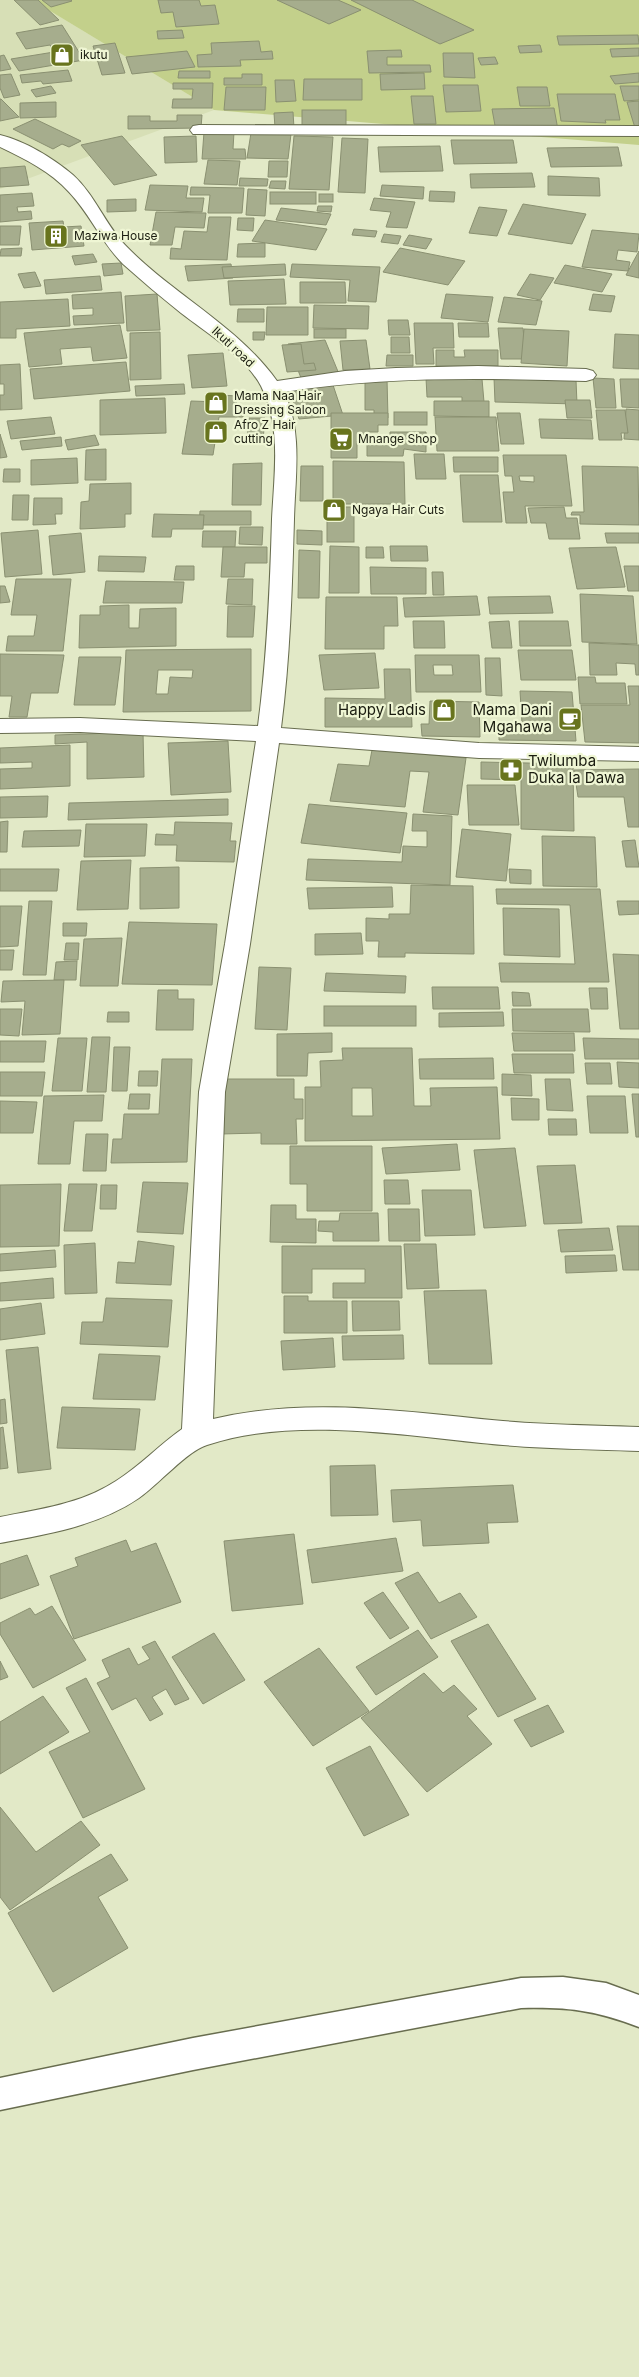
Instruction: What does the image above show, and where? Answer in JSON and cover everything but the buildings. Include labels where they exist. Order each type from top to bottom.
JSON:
[{"type":"street","points":[[199,130],[639,131]]},
{"type":"street","name":"Ikuti road","points":[[0,140],[54,168],[66,178],[85,199],[116,247],[175,299],[246,357],[271,388],[281,412],[284,438],[284,475],[278,639],[268,734],[235,959],[217,1049],[212,1092],[197,1434]]},
{"type":"street","points":[[271,388],[337,378],[404,374],[488,372],[586,375]]},
{"type":"street","points":[[0,726],[111,725],[268,734],[499,753],[577,756],[639,754]]},
{"type":"street","points":[[0,1530],[70,1516],[100,1505],[136,1484],[170,1454],[197,1434],[269,1421],[323,1419],[513,1434],[639,1440]]},
{"type":"lane","points":[[0,2094],[212,2051],[521,1993],[571,1994],[606,1999],[639,2011]]},
{"type":"shaded area","name":"ikutu","points":[[0,0],[32,0],[214,110],[0,189]]},
{"type":"green space","points":[[32,0],[639,0],[639,145],[214,110]]},
{"type":"place","name":"ikutu","points":[[62,55]]},
{"type":"place","name":"Maziwa House","points":[[56,236]]},
{"type":"place","name":"Mama Naa Hair Dressing Saloon","points":[[216,403]]},
{"type":"place","name":"Afro Z Hair cutting","points":[[216,432]]},
{"type":"place","name":"Mnange Shop","points":[[341,439]]},
{"type":"place","name":"Ngaya Hair Cuts","points":[[334,510]]},
{"type":"place","name":"Happy Ladis","points":[[444,710]]},
{"type":"place","name":"Mama Dani Mgahawa","points":[[570,719]]},
{"type":"place","name":"Twilumba Duka la Dawa","points":[[511,770]]}]
